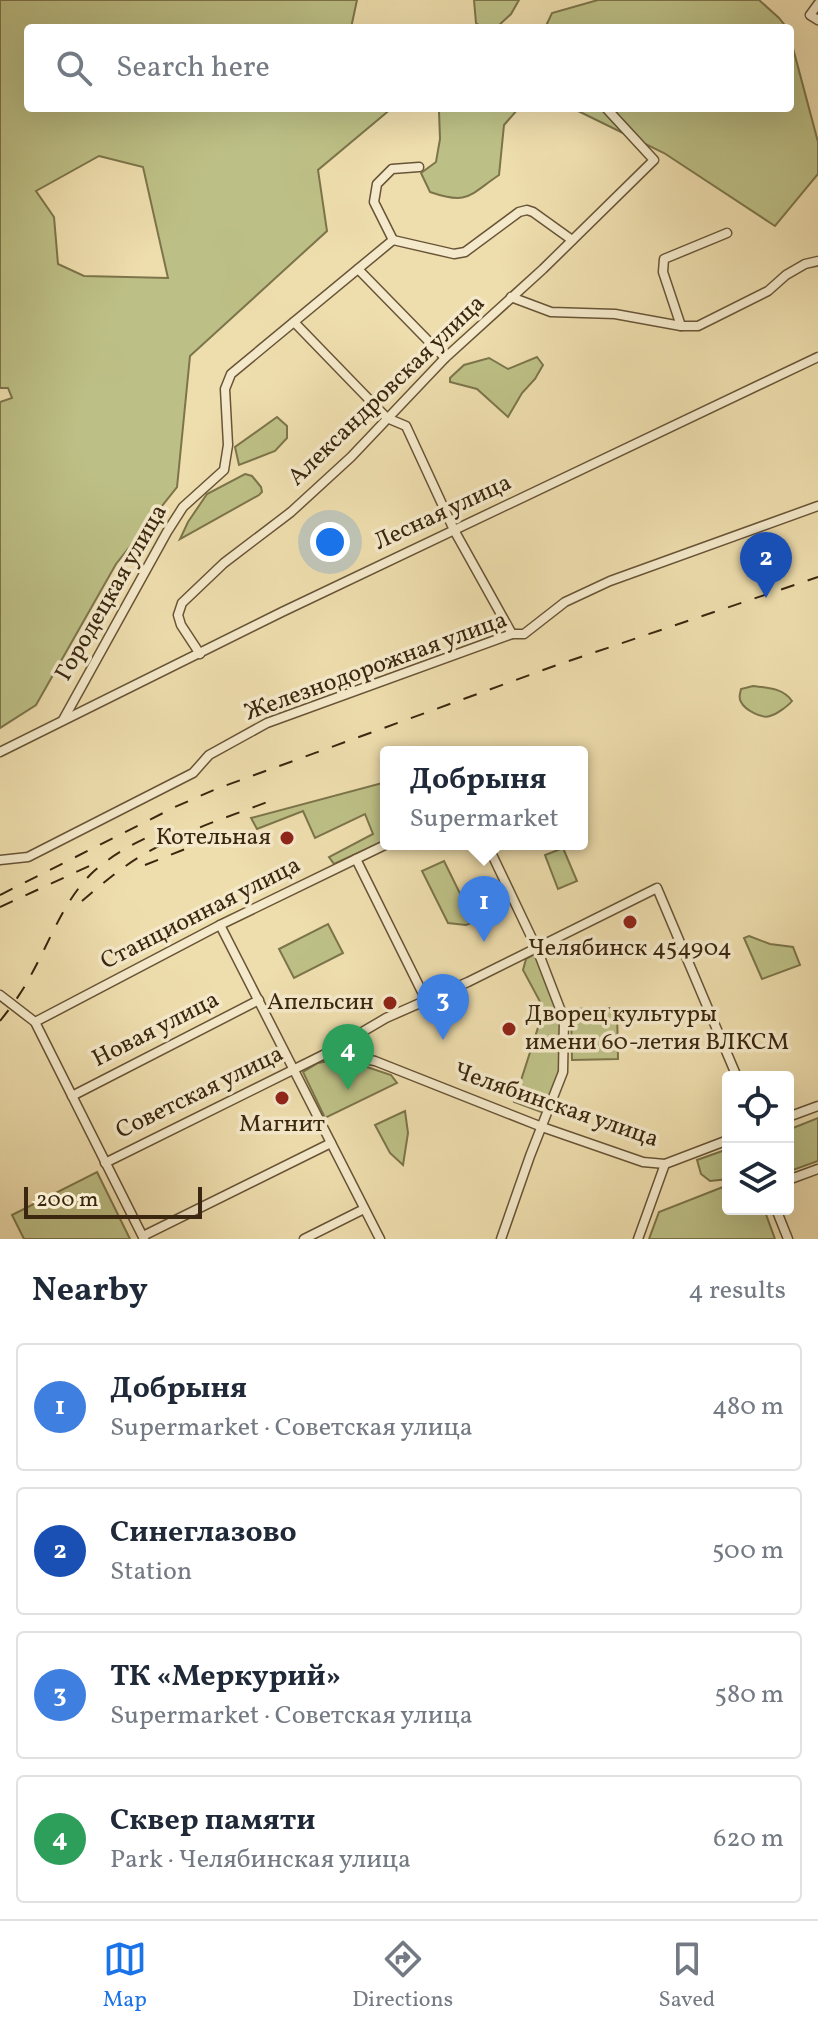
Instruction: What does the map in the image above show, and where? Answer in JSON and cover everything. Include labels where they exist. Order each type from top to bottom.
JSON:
[{"type":"street","points":[[814,18],[818,4]]},
{"type":"street","name":"Александровская улица","points":[[200,654],[181,625],[178,615],[182,603],[224,563],[291,512],[351,457],[445,358],[654,160],[610,112]]},
{"type":"street","points":[[419,167],[392,169],[377,184],[374,202],[393,240],[454,254],[465,252],[519,212],[527,210],[572,240]]},
{"type":"street","points":[[681,326],[663,272],[664,259],[727,233]]},
{"type":"street","name":"Городецкая улица","points":[[62,721],[183,507],[224,470],[228,445],[225,389],[231,374],[393,240]]},
{"type":"street","points":[[511,297],[551,312],[615,314],[681,326],[698,326],[768,291],[805,264],[818,261]]},
{"type":"street","points":[[358,269],[445,358]]},
{"type":"street","points":[[294,322],[387,418],[406,426],[454,530],[512,634]]},
{"type":"street","name":"Лесная улица","points":[[0,752],[454,530],[818,357]]},
{"type":"street","name":"Железнодорожная улица","points":[[0,860],[28,857],[193,773],[209,755],[267,723],[512,634],[524,634],[565,602],[610,581],[818,506]]},
{"type":"street","name":"Станционная улица","points":[[35,1022],[220,925],[380,847]]},
{"type":"street","points":[[490,850],[537,949],[564,1019],[563,1072],[501,1239]]},
{"type":"street","points":[[356,859],[426,1000]]},
{"type":"street","name":"Советская улица","points":[[105,1163],[323,1055],[377,1023],[537,949],[657,888],[734,1071]]},
{"type":"street","points":[[220,925],[380,1239]]},
{"type":"street","points":[[0,995],[35,1022],[143,1238],[331,1143]]},
{"type":"street","name":"Новая улица","points":[[72,1096],[259,1000]]},
{"type":"street","name":"Челябинская улица","points":[[323,1055],[375,1061],[542,1127],[643,1162],[665,1164],[722,1142]]},
{"type":"street","points":[[794,1115],[818,1106]]},
{"type":"street","points":[[638,1239],[665,1164]]},
{"type":"street","points":[[794,1178],[818,1169]]},
{"type":"street","points":[[304,1239],[364,1209]]},
{"type":"street","points":[[778,1215],[788,1239]]},
{"type":"green space","points":[[0,0],[357,0],[352,24],[24,24],[24,112],[387,112],[318,170],[327,231],[190,356],[177,487],[116,564],[36,705],[0,728],[0,402],[12,398],[8,388],[0,388]],"holes":[[[99,156],[143,167],[168,278],[84,276],[58,264],[54,217],[36,191]]]},
{"type":"green space","points":[[474,0],[519,0],[500,24],[476,23]]},
{"type":"green space","points":[[598,0],[759,0],[784,24],[547,24],[552,13]]},
{"type":"green space","points":[[794,52],[818,142],[818,174],[775,226],[664,153],[580,112],[794,112]]},
{"type":"green space","points":[[439,112],[515,112],[504,125],[499,175],[467,196],[452,198],[430,192],[421,173],[436,162],[440,139]]},
{"type":"green space","points":[[537,357],[543,365],[508,417],[477,389],[450,382],[450,378],[464,365],[489,358],[508,369]]},
{"type":"green space","points":[[277,417],[287,426],[287,438],[275,451],[239,465],[235,447]]},
{"type":"green space","points":[[245,474],[252,476],[261,487],[259,495],[180,539],[207,494]]},
{"type":"green space","points":[[753,686],[780,691],[792,701],[773,715],[758,715],[746,708],[740,699],[741,689]]},
{"type":"green space","points":[[380,784],[380,843],[334,864],[329,857],[373,834],[365,814],[315,838],[303,811],[257,829],[251,818]]},
{"type":"green space","points":[[564,850],[577,881],[558,889],[545,855]]},
{"type":"green space","points":[[444,861],[474,922],[466,925],[448,923],[422,871]]},
{"type":"green space","points":[[328,924],[343,953],[294,978],[279,949]]},
{"type":"green space","points":[[749,936],[770,944],[793,947],[800,965],[762,979],[744,938]]},
{"type":"green space","points":[[535,954],[560,1019],[560,1071],[544,1113],[514,1102],[544,1009],[523,970],[526,959]]},
{"type":"green space","points":[[617,1008],[618,1059],[572,1060],[571,1009]]},
{"type":"green space","points":[[334,1060],[391,1075],[397,1083],[325,1118],[303,1072],[318,1063]]},
{"type":"green space","points":[[405,1111],[408,1133],[403,1165],[390,1153],[375,1125]]},
{"type":"green space","points":[[818,1118],[818,1161],[794,1170],[794,1143],[794,1128]]},
{"type":"green space","points":[[722,1151],[722,1180],[710,1181],[701,1174],[697,1160]]},
{"type":"green space","points":[[97,1172],[130,1239],[24,1239],[12,1215]]},
{"type":"green space","points":[[722,1187],[722,1215],[766,1215],[775,1239],[649,1239],[659,1212]]},
{"type":"railway","points":[[0,895],[216,789],[557,665],[818,577]]},
{"type":"railway","points":[[82,901],[129,864],[162,844],[278,798]]},
{"type":"railway","points":[[0,1021],[24,987],[81,885],[116,854],[164,830]]},
{"type":"railway","points":[[145,865],[198,844]]},
{"type":"railway","points":[[0,907],[98,862]]},
{"type":"place","name":"Синеглазово","points":[[766,598]]},
{"type":"place","name":"Котельная","points":[[287,838]]},
{"type":"place","name":"Челябинск 454904","points":[[630,922]]},
{"type":"place","name":"Добрыня","points":[[484,942]]},
{"type":"place","name":"Апельсин","points":[[390,1003]]},
{"type":"place","name":"Дворец культуры имени 60-летия ВЛКСМ","points":[[509,1029]]},
{"type":"place","name":"ТК «Меркурий»","points":[[443,1040]]},
{"type":"place","name":"Сквер памяти","points":[[348,1090]]},
{"type":"place","name":"Магнит","points":[[282,1098]]}]
